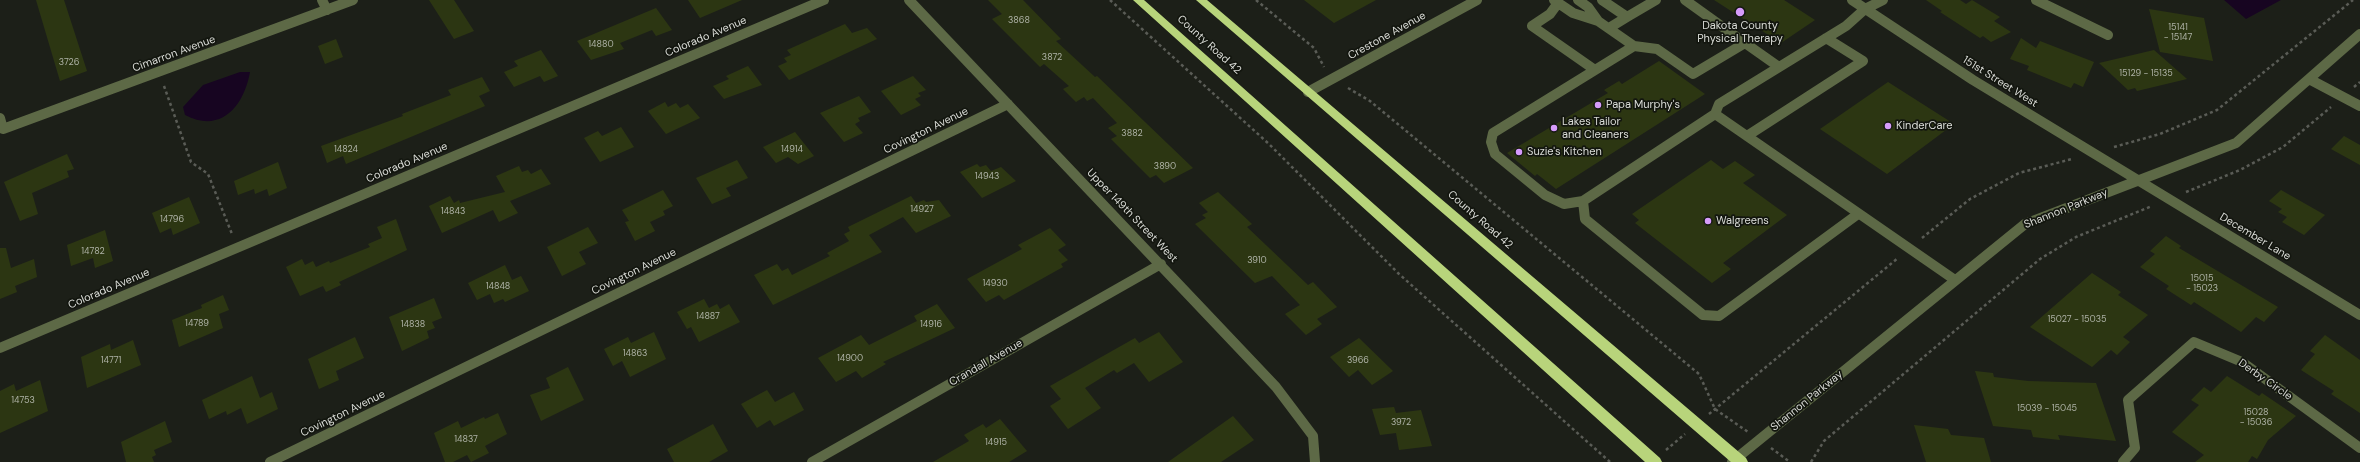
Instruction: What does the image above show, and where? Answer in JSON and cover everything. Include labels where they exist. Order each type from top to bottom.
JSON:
[{"type":"highway","name":"County Road 42","points":[[1138,0],[1655,462]]},
{"type":"highway","name":"County Road 42","points":[[1201,0],[1736,461]]},
{"type":"street","points":[[322,0],[327,10]]},
{"type":"street","name":"Cimarron Avenue","points":[[0,118],[3,129],[353,0]]},
{"type":"street","name":"Colorado Avenue","points":[[0,348],[824,0]]},
{"type":"street","name":"Upper 149th Street West","points":[[909,0],[1276,387],[1312,436],[1315,462]]},
{"type":"street","name":"Crestone Avenue","points":[[1308,92],[1477,0]]},
{"type":"street","points":[[1578,0],[1588,7],[1598,21]]},
{"type":"street","points":[[1602,0],[1627,17]]},
{"type":"street","points":[[1609,28],[1656,0]]},
{"type":"street","points":[[1685,0],[1779,67]]},
{"type":"street","name":"151st Street West","points":[[1852,0],[1925,50],[2138,180]]},
{"type":"street","points":[[1634,46],[1493,133],[1491,142],[1495,154],[1545,195],[1564,204],[1583,201],[1715,114],[1719,104],[1846,26],[1865,9],[1883,0]]},
{"type":"street","points":[[2036,0],[2108,35]]},
{"type":"street","points":[[1595,70],[1532,26],[1550,14],[1556,1],[1573,13],[1598,21],[1634,46],[1657,50],[1693,74],[1745,43]]},
{"type":"street","name":"Shannon Parkway","points":[[1736,461],[1759,440],[2026,224],[2236,143],[2360,34]]},
{"type":"street","points":[[1747,136],[1863,61],[1826,38]]},
{"type":"street","points":[[2309,79],[2360,106]]},
{"type":"street","name":"Covington Avenue","points":[[270,462],[1008,104]]},
{"type":"street","points":[[1715,114],[1955,280]]},
{"type":"street","name":"December Lane","points":[[2138,180],[2360,315]]},
{"type":"street","points":[[1583,201],[1585,219],[1703,315],[1719,316],[1858,214]]},
{"type":"street","name":"Crandall Avenue","points":[[812,462],[1161,264]]},
{"type":"street","name":"Derby Circle","points":[[2123,462],[2135,448],[2128,400],[2194,342],[2242,362],[2360,448]]},
{"type":"path","points":[[1110,0],[1269,144],[1399,274],[1610,462]]},
{"type":"path","points":[[1256,0],[1314,48],[1325,70],[1370,101],[1699,374],[1715,409],[1790,462]]},
{"type":"path","points":[[1715,409],[1970,199],[2019,173],[2160,134],[2217,110],[2254,82],[2353,0]]},
{"type":"path","points":[[159,72],[191,162],[208,174],[237,248]]},
{"type":"path","points":[[1811,462],[1824,441],[2040,259],[2076,237],[2240,170],[2283,147],[2343,97]]},
{"type":"shaded area","points":[[2224,0],[2281,0],[2246,19]]},
{"type":"shaded area","points":[[240,72],[250,72],[242,96],[236,106],[229,113],[220,119],[210,121],[198,120],[185,115],[183,107],[203,85]]},
{"type":"building","points":[[36,0],[64,0],[87,71],[60,81]]},
{"type":"building","points":[[429,0],[454,0],[474,31],[454,39]]},
{"type":"building","points":[[688,0],[742,0],[700,18]]},
{"type":"building","points":[[988,0],[1023,0],[1061,39],[1056,41],[1095,77],[1097,76],[1193,168],[1164,183],[1156,175],[1150,178],[1111,139],[1117,136],[1108,128],[1117,123],[1093,98],[1087,101],[1084,97],[1076,102],[1063,89],[1069,86],[1044,64],[1040,67],[992,19],[1002,14]]},
{"type":"building","points":[[1304,0],[1376,0],[1334,23]]},
{"type":"building","points":[[1714,0],[1784,0],[1815,20],[1781,43]]},
{"type":"building","points":[[1926,0],[1960,0],[1966,4],[1972,0],[2000,17],[1994,21],[2011,32],[1991,42],[1983,36],[1980,38],[1940,12],[1942,11]]},
{"type":"building","points":[[656,8],[672,30],[656,36],[652,30],[620,43],[624,49],[591,60],[577,41]]},
{"type":"building","points":[[2149,9],[2204,18],[2213,61],[2160,52]]},
{"type":"building","points":[[845,24],[852,33],[867,28],[877,39],[789,80],[778,66],[787,62],[784,58],[791,55],[787,50]]},
{"type":"building","points":[[2021,38],[2036,48],[2040,41],[2094,62],[2083,87],[2074,83],[2071,88],[2027,70],[2029,66],[2010,59]]},
{"type":"building","points":[[336,39],[343,57],[325,64],[318,46]]},
{"type":"building","points":[[541,50],[558,76],[544,82],[540,76],[514,87],[504,72],[518,66],[514,61]]},
{"type":"building","points":[[2154,50],[2187,79],[2137,91],[2135,88],[2128,90],[2099,63]]},
{"type":"building","points":[[1659,61],[1705,94],[1556,189],[1537,174],[1535,176],[1507,153],[1608,93],[1604,90],[1619,81],[1622,84]]},
{"type":"building","points":[[748,66],[762,85],[724,99],[713,86],[729,79],[726,76]]},
{"type":"building","points":[[913,76],[926,90],[918,93],[921,96],[915,99],[921,105],[901,115],[881,91]]},
{"type":"building","points":[[482,77],[490,91],[479,96],[485,106],[346,164],[343,156],[327,163],[321,146],[403,116],[402,114],[451,95],[448,90]]},
{"type":"building","name":"KinderCare","points":[[1888,82],[1954,124],[1887,174],[1820,129]]},
{"type":"building","points":[[859,96],[871,112],[858,118],[860,121],[855,124],[863,133],[844,142],[820,113]]},
{"type":"building","points":[[665,102],[668,107],[676,103],[680,108],[688,104],[700,118],[666,134],[648,111]]},
{"type":"building","points":[[621,127],[634,147],[600,162],[584,138],[598,131],[602,136]]},
{"type":"building","points":[[795,132],[814,156],[798,164],[788,157],[776,163],[763,147]]},
{"type":"building","points":[[2344,136],[2360,145],[2360,165],[2331,149]]},
{"type":"building","points":[[67,154],[74,169],[67,171],[69,177],[32,193],[38,214],[20,221],[4,182]]},
{"type":"building","points":[[737,160],[748,178],[726,188],[731,196],[712,204],[696,178]]},
{"type":"building","name":"Walgreens","points":[[1711,160],[1723,169],[1735,161],[1755,175],[1743,183],[1787,215],[1723,263],[1731,269],[1712,283],[1635,223],[1639,220],[1632,214]]},
{"type":"building","points":[[278,162],[287,188],[269,196],[267,189],[255,194],[254,189],[238,195],[234,181]]},
{"type":"building","points":[[977,164],[980,167],[986,165],[991,171],[1001,167],[1016,181],[982,198],[960,172]]},
{"type":"building","points":[[519,166],[522,172],[528,170],[531,174],[541,169],[551,184],[510,201],[518,213],[499,222],[493,210],[442,233],[429,206],[450,196],[454,203],[459,200],[460,203],[505,192],[496,176]]},
{"type":"building","points":[[663,190],[673,206],[663,211],[665,215],[650,222],[655,231],[635,241],[625,222],[629,221],[622,210]]},
{"type":"building","points":[[2281,190],[2325,215],[2304,235],[2282,222],[2287,217],[2278,212],[2282,209],[2269,201]]},
{"type":"building","points":[[1218,192],[1252,224],[1247,227],[1308,285],[1313,282],[1337,307],[1317,319],[1322,324],[1306,335],[1285,314],[1300,305],[1272,276],[1255,283],[1195,224],[1206,218],[1202,215],[1208,212],[1199,203]]},
{"type":"building","points":[[911,196],[916,203],[924,200],[926,202],[939,200],[951,216],[916,233],[903,217],[869,235],[882,252],[773,305],[754,275],[777,264],[782,271],[788,268],[792,275],[830,256],[827,253],[849,241],[844,234],[850,231],[848,227]]},
{"type":"building","points":[[189,197],[200,223],[173,235],[171,228],[160,233],[152,213]]},
{"type":"building","points":[[396,219],[407,250],[339,282],[341,285],[326,292],[323,286],[300,296],[286,267],[302,259],[305,265],[313,261],[316,267],[370,247],[368,244],[382,238],[377,227]]},
{"type":"building","points":[[588,227],[598,243],[579,252],[586,264],[562,276],[547,247]]},
{"type":"building","points":[[1050,228],[1066,245],[1058,250],[1068,260],[1061,264],[1063,267],[1004,300],[999,295],[986,302],[967,279],[1022,249],[1018,245]]},
{"type":"building","points":[[105,230],[113,261],[95,268],[93,258],[71,266],[67,245]]},
{"type":"building","points":[[2166,236],[2181,246],[2179,248],[2278,307],[2264,322],[2256,317],[2241,332],[2194,302],[2191,305],[2166,289],[2169,286],[2140,267],[2155,254],[2150,251]]},
{"type":"building","points":[[0,248],[6,248],[11,268],[34,259],[37,277],[15,286],[17,292],[0,299]]},
{"type":"building","points":[[505,265],[512,280],[521,276],[529,291],[505,302],[503,299],[494,303],[490,294],[477,300],[468,283]]},
{"type":"building","points":[[2092,273],[2121,292],[2118,295],[2148,315],[2123,337],[2130,342],[2117,355],[2111,350],[2092,367],[2030,327]]},
{"type":"building","points":[[223,295],[229,310],[219,314],[223,328],[179,347],[172,320],[202,308],[201,305]]},
{"type":"building","points":[[434,298],[442,318],[432,322],[435,328],[427,331],[429,338],[402,351],[389,317]]},
{"type":"building","points":[[704,299],[709,308],[717,304],[720,309],[729,304],[740,322],[699,342],[691,327],[687,329],[677,312]]},
{"type":"building","points":[[937,304],[955,328],[883,362],[886,364],[862,378],[856,371],[836,382],[818,358],[861,335],[869,345],[917,321],[914,316]]},
{"type":"building","points":[[654,332],[666,359],[630,377],[622,361],[613,366],[604,349],[628,337],[631,343]]},
{"type":"building","points":[[1159,332],[1183,362],[1149,382],[1134,363],[1117,373],[1114,370],[1085,388],[1101,408],[1068,429],[1050,406],[1061,399],[1050,386],[1135,338],[1139,343]]},
{"type":"building","points":[[2325,335],[2360,360],[2360,413],[2331,394],[2334,391],[2301,370],[2315,354],[2310,351]]},
{"type":"building","points":[[355,337],[364,358],[336,371],[339,380],[319,389],[308,359]]},
{"type":"building","points":[[1359,338],[1393,371],[1372,385],[1358,370],[1349,377],[1330,357]]},
{"type":"building","points":[[133,340],[141,365],[87,388],[81,357],[110,344],[111,350]]},
{"type":"building","points":[[568,367],[584,400],[541,421],[530,395],[550,388],[546,378]]},
{"type":"building","points":[[1975,371],[1993,373],[1994,377],[2028,381],[2096,383],[2116,441],[2058,435],[2060,440],[2033,437],[2031,430],[1993,426]]},
{"type":"building","points":[[252,376],[260,398],[272,392],[278,409],[247,424],[241,408],[227,415],[226,411],[209,419],[202,400]]},
{"type":"building","points":[[2227,376],[2259,396],[2262,393],[2296,416],[2268,440],[2257,459],[2252,456],[2248,462],[2195,462],[2204,455],[2172,432],[2199,405],[2191,400],[2204,387],[2211,392]]},
{"type":"building","points":[[40,380],[48,411],[0,433],[0,391],[14,384],[16,391]]},
{"type":"building","points":[[767,390],[775,402],[794,392],[804,410],[774,426],[770,420],[757,428],[741,404]]},
{"type":"building","points":[[1394,407],[1396,413],[1421,410],[1432,446],[1399,450],[1396,433],[1380,435],[1372,409]]},
{"type":"building","points":[[498,413],[507,434],[485,446],[489,453],[471,462],[467,455],[453,462],[445,462],[434,433],[458,421],[461,428],[484,417],[485,419]]},
{"type":"building","points":[[1233,416],[1254,440],[1221,462],[1168,462]]},
{"type":"building","points":[[1000,419],[1027,451],[1009,462],[933,462],[969,441],[964,435],[983,424],[986,428]]},
{"type":"building","points":[[165,421],[172,442],[154,450],[156,455],[152,457],[154,462],[126,462],[121,442]]},
{"type":"building","points":[[713,424],[728,451],[709,462],[674,462],[667,449]]},
{"type":"building","points":[[1914,425],[1948,429],[1951,435],[1984,438],[1991,462],[1926,462]]},
{"type":"place","name":"Dakota County Physical Therapy","points":[[1740,12]]},
{"type":"place","name":"Papa Murphy's","points":[[1598,105]]},
{"type":"place","name":"KinderCare","points":[[1888,126]]},
{"type":"place","name":"Lakes Tailor and Cleaners","points":[[1554,128]]},
{"type":"place","name":"Suzie's Kitchen","points":[[1519,152]]},
{"type":"place","name":"Walgreens","points":[[1708,221]]}]
